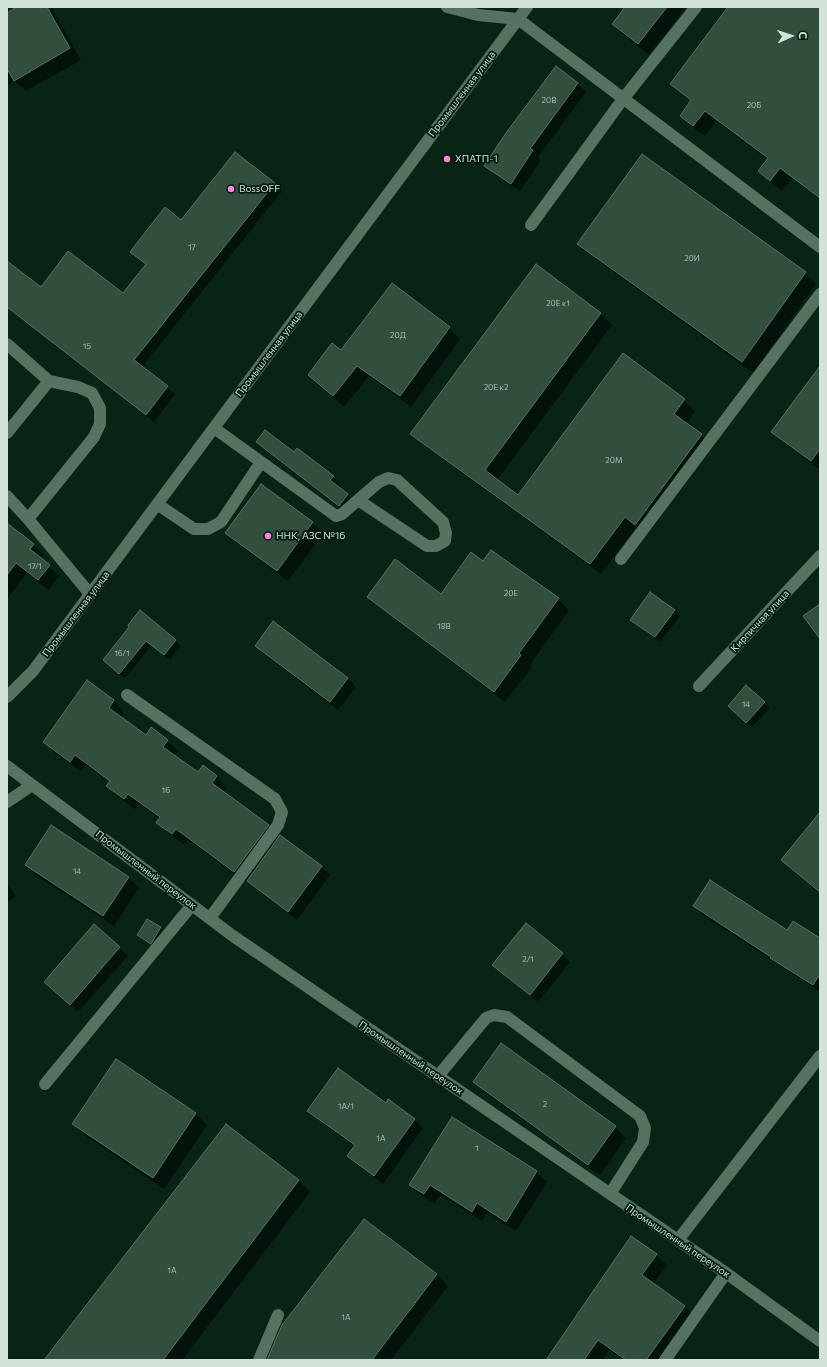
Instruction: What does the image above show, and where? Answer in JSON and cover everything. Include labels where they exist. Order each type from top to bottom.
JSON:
[{"type":"street","points":[[447,7],[478,15],[518,19],[820,247]]},
{"type":"street","name":"Промышленная улица","points":[[7,697],[33,671],[527,7]]},
{"type":"street","points":[[531,225],[623,99],[696,7]]},
{"type":"street","points":[[621,559],[820,294]]},
{"type":"street","points":[[7,344],[49,381],[78,387],[92,393],[100,408],[100,424],[94,437],[28,519]]},
{"type":"street","points":[[7,433],[49,381]]},
{"type":"street","points":[[214,428],[333,514],[339,516],[379,482],[388,478],[397,480],[443,522],[446,533],[445,541],[436,546],[427,546],[358,500]]},
{"type":"street","points":[[157,504],[194,529],[208,529],[221,522],[262,462]]},
{"type":"street","points":[[7,496],[90,594]]},
{"type":"street","name":"Кирпичная улица","points":[[699,686],[820,556]]},
{"type":"street","points":[[127,695],[275,799],[282,812],[278,826],[210,918]]},
{"type":"street","name":"Промышленный переулок","points":[[7,766],[233,936],[726,1273],[820,1341]]},
{"type":"street","points":[[7,802],[32,785]]},
{"type":"street","points":[[45,1084],[192,905]]},
{"type":"street","points":[[438,1076],[486,1018],[494,1015],[507,1017],[640,1116],[645,1128],[644,1142],[610,1194]]},
{"type":"street","points":[[678,1240],[820,1056]]},
{"type":"street","points":[[666,1360],[726,1273]]},
{"type":"street","points":[[259,1360],[278,1315]]},
{"type":"building","points":[[17,7],[47,7],[70,48],[14,81],[7,69],[7,13]]},
{"type":"building","points":[[625,7],[667,7],[638,44],[612,24]]},
{"type":"building","points":[[728,7],[820,7],[820,198],[780,168],[770,181],[758,171],[768,158],[705,111],[693,126],[680,116],[691,100],[670,84]]},
{"type":"building","points":[[556,66],[578,83],[530,149],[533,150],[511,184],[484,166],[506,133]]},
{"type":"building","points":[[235,152],[275,183],[134,360],[168,386],[146,415],[7,307],[7,261],[41,287],[68,251],[123,293],[146,264],[130,252],[165,207],[181,220]]},
{"type":"building","points":[[642,154],[806,272],[742,362],[577,244]]},
{"type":"building","points":[[536,264],[601,313],[485,470],[518,495],[623,353],[685,399],[674,414],[702,434],[635,525],[625,517],[590,564],[410,434]]},
{"type":"building","points":[[392,283],[450,327],[400,396],[357,366],[333,396],[308,375],[332,343],[341,350]]},
{"type":"building","points":[[820,366],[820,449],[811,461],[771,432]]},
{"type":"building","points":[[265,430],[294,452],[297,448],[334,476],[330,480],[348,494],[339,506],[256,442]]},
{"type":"building","points":[[261,484],[313,522],[277,571],[225,533]]},
{"type":"building","points":[[7,523],[34,544],[30,549],[50,565],[38,580],[16,563],[7,575]]},
{"type":"building","points":[[491,550],[559,598],[519,653],[521,655],[494,692],[367,597],[395,559],[441,594],[471,552],[483,561]]},
{"type":"building","points":[[650,592],[675,610],[655,637],[630,620]]},
{"type":"building","points":[[820,604],[820,639],[803,616]]},
{"type":"building","points":[[140,610],[176,640],[164,655],[146,641],[119,674],[103,660],[129,627],[128,625]]},
{"type":"building","points":[[273,621],[348,678],[330,702],[255,646]]},
{"type":"building","points":[[87,680],[114,700],[109,708],[146,735],[151,727],[168,740],[163,747],[198,772],[203,765],[217,776],[212,783],[269,825],[234,872],[176,829],[172,834],[156,823],[160,817],[128,794],[124,799],[106,786],[110,781],[75,755],[70,762],[43,742]]},
{"type":"building","points":[[746,685],[765,702],[746,723],[728,706]]},
{"type":"building","points":[[820,812],[820,892],[781,860]]},
{"type":"building","points":[[51,825],[129,877],[103,916],[25,865]]},
{"type":"building","points":[[280,835],[322,866],[288,912],[247,881]]},
{"type":"building","points":[[710,880],[787,930],[793,921],[820,938],[820,974],[813,985],[693,906]]},
{"type":"building","points":[[147,919],[161,927],[151,944],[137,935]]},
{"type":"building","points":[[526,923],[563,953],[530,995],[492,965]]},
{"type":"building","points":[[94,924],[120,947],[70,1005],[44,982]]},
{"type":"building","points":[[501,1043],[616,1126],[588,1165],[473,1082]]},
{"type":"building","points":[[116,1059],[196,1113],[153,1178],[72,1124]]},
{"type":"building","points":[[338,1068],[386,1103],[388,1099],[415,1119],[374,1176],[347,1156],[355,1145],[307,1111]]},
{"type":"building","points":[[452,1117],[537,1171],[506,1222],[477,1203],[472,1212],[430,1185],[424,1194],[409,1185]]},
{"type":"building","points":[[226,1124],[299,1180],[163,1360],[44,1360]]},
{"type":"building","points":[[364,1219],[437,1274],[372,1360],[267,1360],[282,1325]]},
{"type":"building","points":[[631,1236],[657,1254],[642,1275],[685,1306],[646,1360],[626,1360],[598,1340],[584,1360],[546,1360]]},
{"type":"place","name":"ХПАТП-1","points":[[447,159]]},
{"type":"place","name":"BossOFF","points":[[231,189]]},
{"type":"place","name":"ННК, АЗС №16","points":[[268,536]]}]
